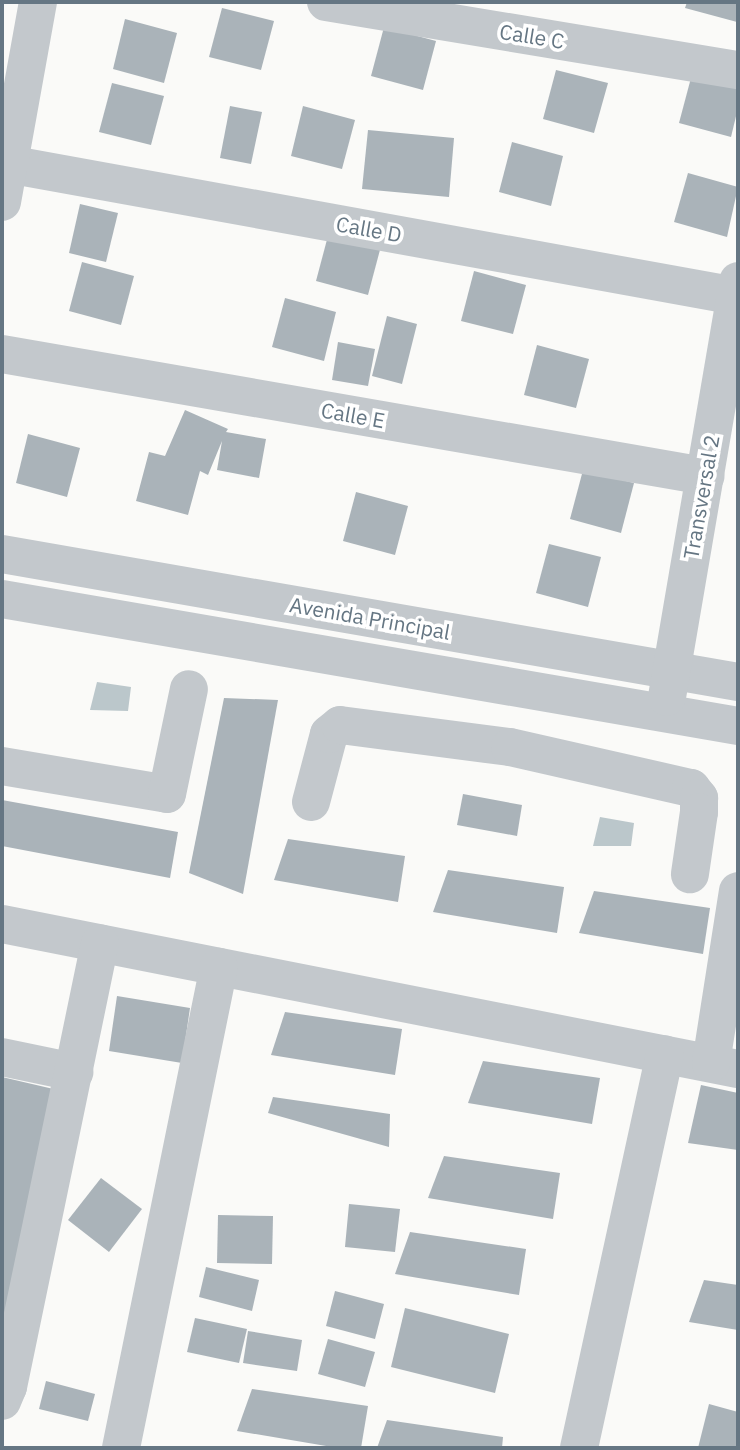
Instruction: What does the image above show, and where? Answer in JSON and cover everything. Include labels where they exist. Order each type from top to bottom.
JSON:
[{"type":"street","points":[[2,202],[5,164],[38,2]]},
{"type":"street","name":"Calle C","points":[[326,2],[738,70]]},
{"type":"street","name":"Calle D","points":[[5,164],[737,289]]},
{"type":"street","name":"Transversal 2","points":[[664,712],[737,289]]},
{"type":"street","name":"Calle E","points":[[2,354],[705,476]]},
{"type":"street","name":"Avenida Principal","points":[[2,554],[738,682]]},
{"type":"street","name":"Avenida Principal","points":[[2,599],[738,726]]},
{"type":"street","points":[[510,747],[527,645]]},
{"type":"street","points":[[2,765],[167,794],[189,689]]},
{"type":"street","points":[[311,802],[329,734],[340,725],[510,747],[691,788],[699,798],[699,812],[690,874]]},
{"type":"street","points":[[2,924],[724,1066],[738,891]]},
{"type":"street","points":[[2,1401],[8,1387],[100,943]]},
{"type":"street","points":[[121,1448],[219,967]]},
{"type":"street","points":[[579,1448],[665,1054]]},
{"type":"street","points":[[2,1057],[74,1072]]},
{"type":"shaded area","points":[[97,682],[131,687],[128,711],[90,710]]},
{"type":"shaded area","points":[[600,817],[634,823],[631,846],[593,846]]},
{"type":"building","points":[[687,2],[738,2],[737,22],[685,8]]},
{"type":"building","points":[[222,8],[274,21],[261,70],[209,57]]},
{"type":"building","points":[[125,19],[177,33],[164,83],[113,69]]},
{"type":"building","points":[[384,27],[436,41],[423,90],[371,76]]},
{"type":"building","points":[[556,70],[608,83],[594,133],[543,119]]},
{"type":"building","points":[[692,74],[738,86],[738,108],[731,137],[679,123]]},
{"type":"building","points":[[112,83],[164,96],[151,145],[99,132]]},
{"type":"building","points":[[230,106],[262,112],[251,164],[220,158]]},
{"type":"building","points":[[303,106],[355,120],[342,169],[291,156]]},
{"type":"building","points":[[368,130],[454,138],[449,197],[362,189]]},
{"type":"building","points":[[512,142],[563,156],[551,206],[499,192]]},
{"type":"building","points":[[688,173],[738,187],[727,237],[674,222]]},
{"type":"building","points":[[80,204],[118,213],[106,262],[69,253]]},
{"type":"building","points":[[329,232],[381,246],[368,295],[316,281]]},
{"type":"building","points":[[82,262],[134,276],[121,325],[69,311]]},
{"type":"building","points":[[474,271],[526,285],[513,334],[461,321]]},
{"type":"building","points":[[285,298],[336,312],[324,361],[272,347]]},
{"type":"building","points":[[387,316],[417,324],[402,384],[372,376]]},
{"type":"building","points":[[338,342],[375,349],[368,386],[332,380]]},
{"type":"building","points":[[537,345],[589,359],[576,408],[524,395]]},
{"type":"building","points":[[185,410],[228,429],[226,432],[266,439],[259,478],[217,470],[222,441],[208,475],[200,471],[188,515],[136,501],[149,452],[165,456]]},
{"type":"building","points":[[28,434],[80,448],[67,497],[16,483]]},
{"type":"building","points":[[583,470],[634,483],[621,533],[570,519]]},
{"type":"building","points":[[356,492],[408,506],[395,555],[343,541]]},
{"type":"building","points":[[549,544],[601,557],[588,607],[536,593]]},
{"type":"building","points":[[224,698],[278,700],[243,894],[189,873]]},
{"type":"building","points":[[463,794],[522,805],[517,836],[457,825]]},
{"type":"building","points":[[2,800],[178,832],[170,878],[2,846]]},
{"type":"building","points":[[288,839],[405,856],[398,902],[274,880]]},
{"type":"building","points":[[448,870],[564,887],[557,933],[433,912]]},
{"type":"building","points":[[594,891],[710,908],[703,954],[579,933]]},
{"type":"building","points":[[117,996],[190,1008],[182,1063],[109,1051]]},
{"type":"building","points":[[285,1012],[402,1029],[395,1075],[271,1055]]},
{"type":"building","points":[[483,1061],[600,1078],[592,1124],[468,1103]]},
{"type":"building","points":[[2,1077],[62,1091],[2,1351]]},
{"type":"building","points":[[701,1085],[738,1093],[738,1150],[688,1143]]},
{"type":"building","points":[[273,1097],[390,1114],[389,1147],[268,1113]]},
{"type":"building","points":[[444,1156],[560,1173],[553,1219],[428,1198]]},
{"type":"building","points":[[101,1178],[142,1209],[109,1252],[68,1220]]},
{"type":"building","points":[[349,1204],[400,1209],[395,1252],[345,1247]]},
{"type":"building","points":[[218,1215],[273,1216],[272,1264],[217,1263]]},
{"type":"building","points":[[410,1232],[526,1249],[519,1295],[395,1274]]},
{"type":"building","points":[[206,1267],[259,1280],[252,1311],[199,1297]]},
{"type":"building","points":[[704,1280],[738,1285],[738,1330],[689,1322]]},
{"type":"building","points":[[335,1291],[384,1304],[375,1339],[326,1326]]},
{"type":"building","points":[[405,1308],[509,1334],[495,1393],[391,1367]]},
{"type":"building","points":[[195,1318],[247,1329],[239,1363],[187,1352]]},
{"type":"building","points":[[248,1331],[302,1340],[297,1371],[243,1363]]},
{"type":"building","points":[[328,1339],[375,1352],[365,1387],[318,1374]]},
{"type":"building","points":[[46,1381],[95,1394],[88,1421],[39,1409]]},
{"type":"building","points":[[252,1389],[368,1406],[361,1448],[338,1448],[237,1431]]},
{"type":"building","points":[[709,1404],[738,1412],[738,1448],[698,1448]]},
{"type":"building","points":[[387,1420],[503,1437],[502,1448],[377,1448]]}]
